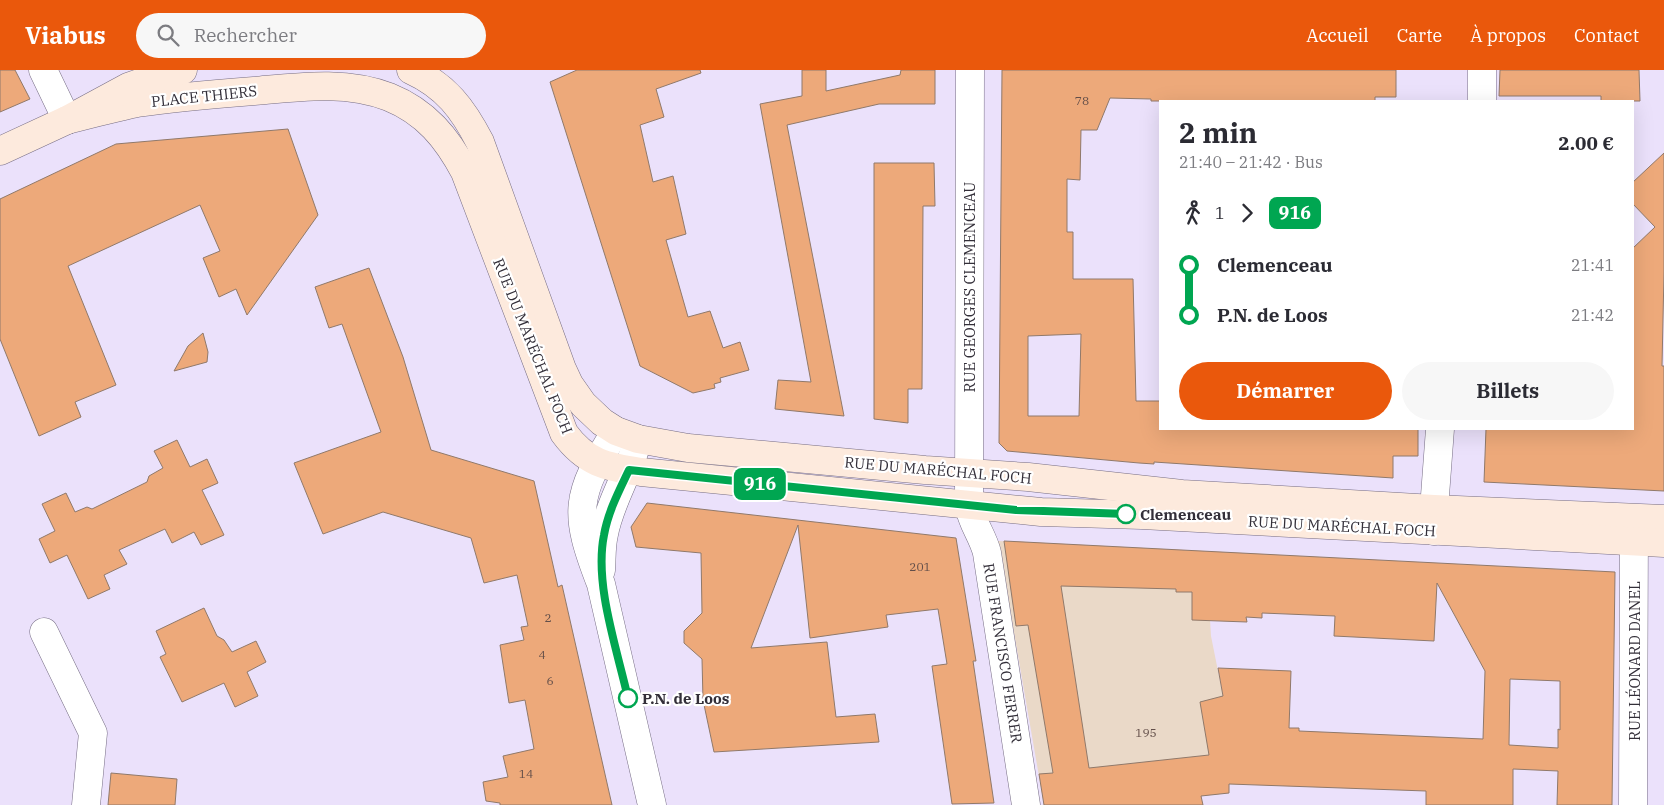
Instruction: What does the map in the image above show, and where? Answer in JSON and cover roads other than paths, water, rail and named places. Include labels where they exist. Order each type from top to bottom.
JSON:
[{"type":"main road","name":"PLACE THIERS","points":[[67,120],[128,87],[145,80],[183,70]]},
{"type":"main road","name":"RUE DU MARÉCHAL FOCH","points":[[411,70],[432,82],[456,102],[480,142],[569,384],[583,404],[602,422],[627,435],[688,448],[1016,476],[1434,520]]},
{"type":"main road","name":"PLACE THIERS","points":[[67,120],[113,108],[162,100],[291,88],[342,87],[378,93],[418,112],[450,146]]},
{"type":"main road","points":[[0,151],[67,120]]},
{"type":"main road","name":"RUE DU MARÉCHAL FOCH","points":[[450,146],[473,191],[564,433],[576,448],[596,462],[629,470],[1041,512],[1434,520],[1635,530],[1664,543]]},
{"type":"main road","name":"RUE DU MARÉCHAL FOCH","points":[[1635,530],[1664,519]]},
{"type":"street","points":[[43,70],[67,120]]},
{"type":"street","name":"RUE GEORGES CLEMENCEAU","points":[[969,505],[970,70]]},
{"type":"street","points":[[1482,70],[1482,100]]},
{"type":"street","points":[[1434,520],[1440,430]]},
{"type":"street","points":[[627,435],[596,462],[585,490],[581,517],[588,548],[601,584],[652,805]]},
{"type":"street","points":[[601,584],[604,534],[612,507],[629,470],[627,435]]},
{"type":"street","name":"RUE FRANCISCO FERRER","points":[[969,505],[972,517],[983,538],[987,553],[1026,805]]},
{"type":"street","name":"RUE LÉONARD DANEL","points":[[1633,805],[1635,530]]},
{"type":"street","points":[[44,632],[93,733],[86,805]]},
{"type":"place","name":"Clemenceau","points":[[1126,514]]},
{"type":"place","name":"P.N. de Loos","points":[[628,698]]}]
